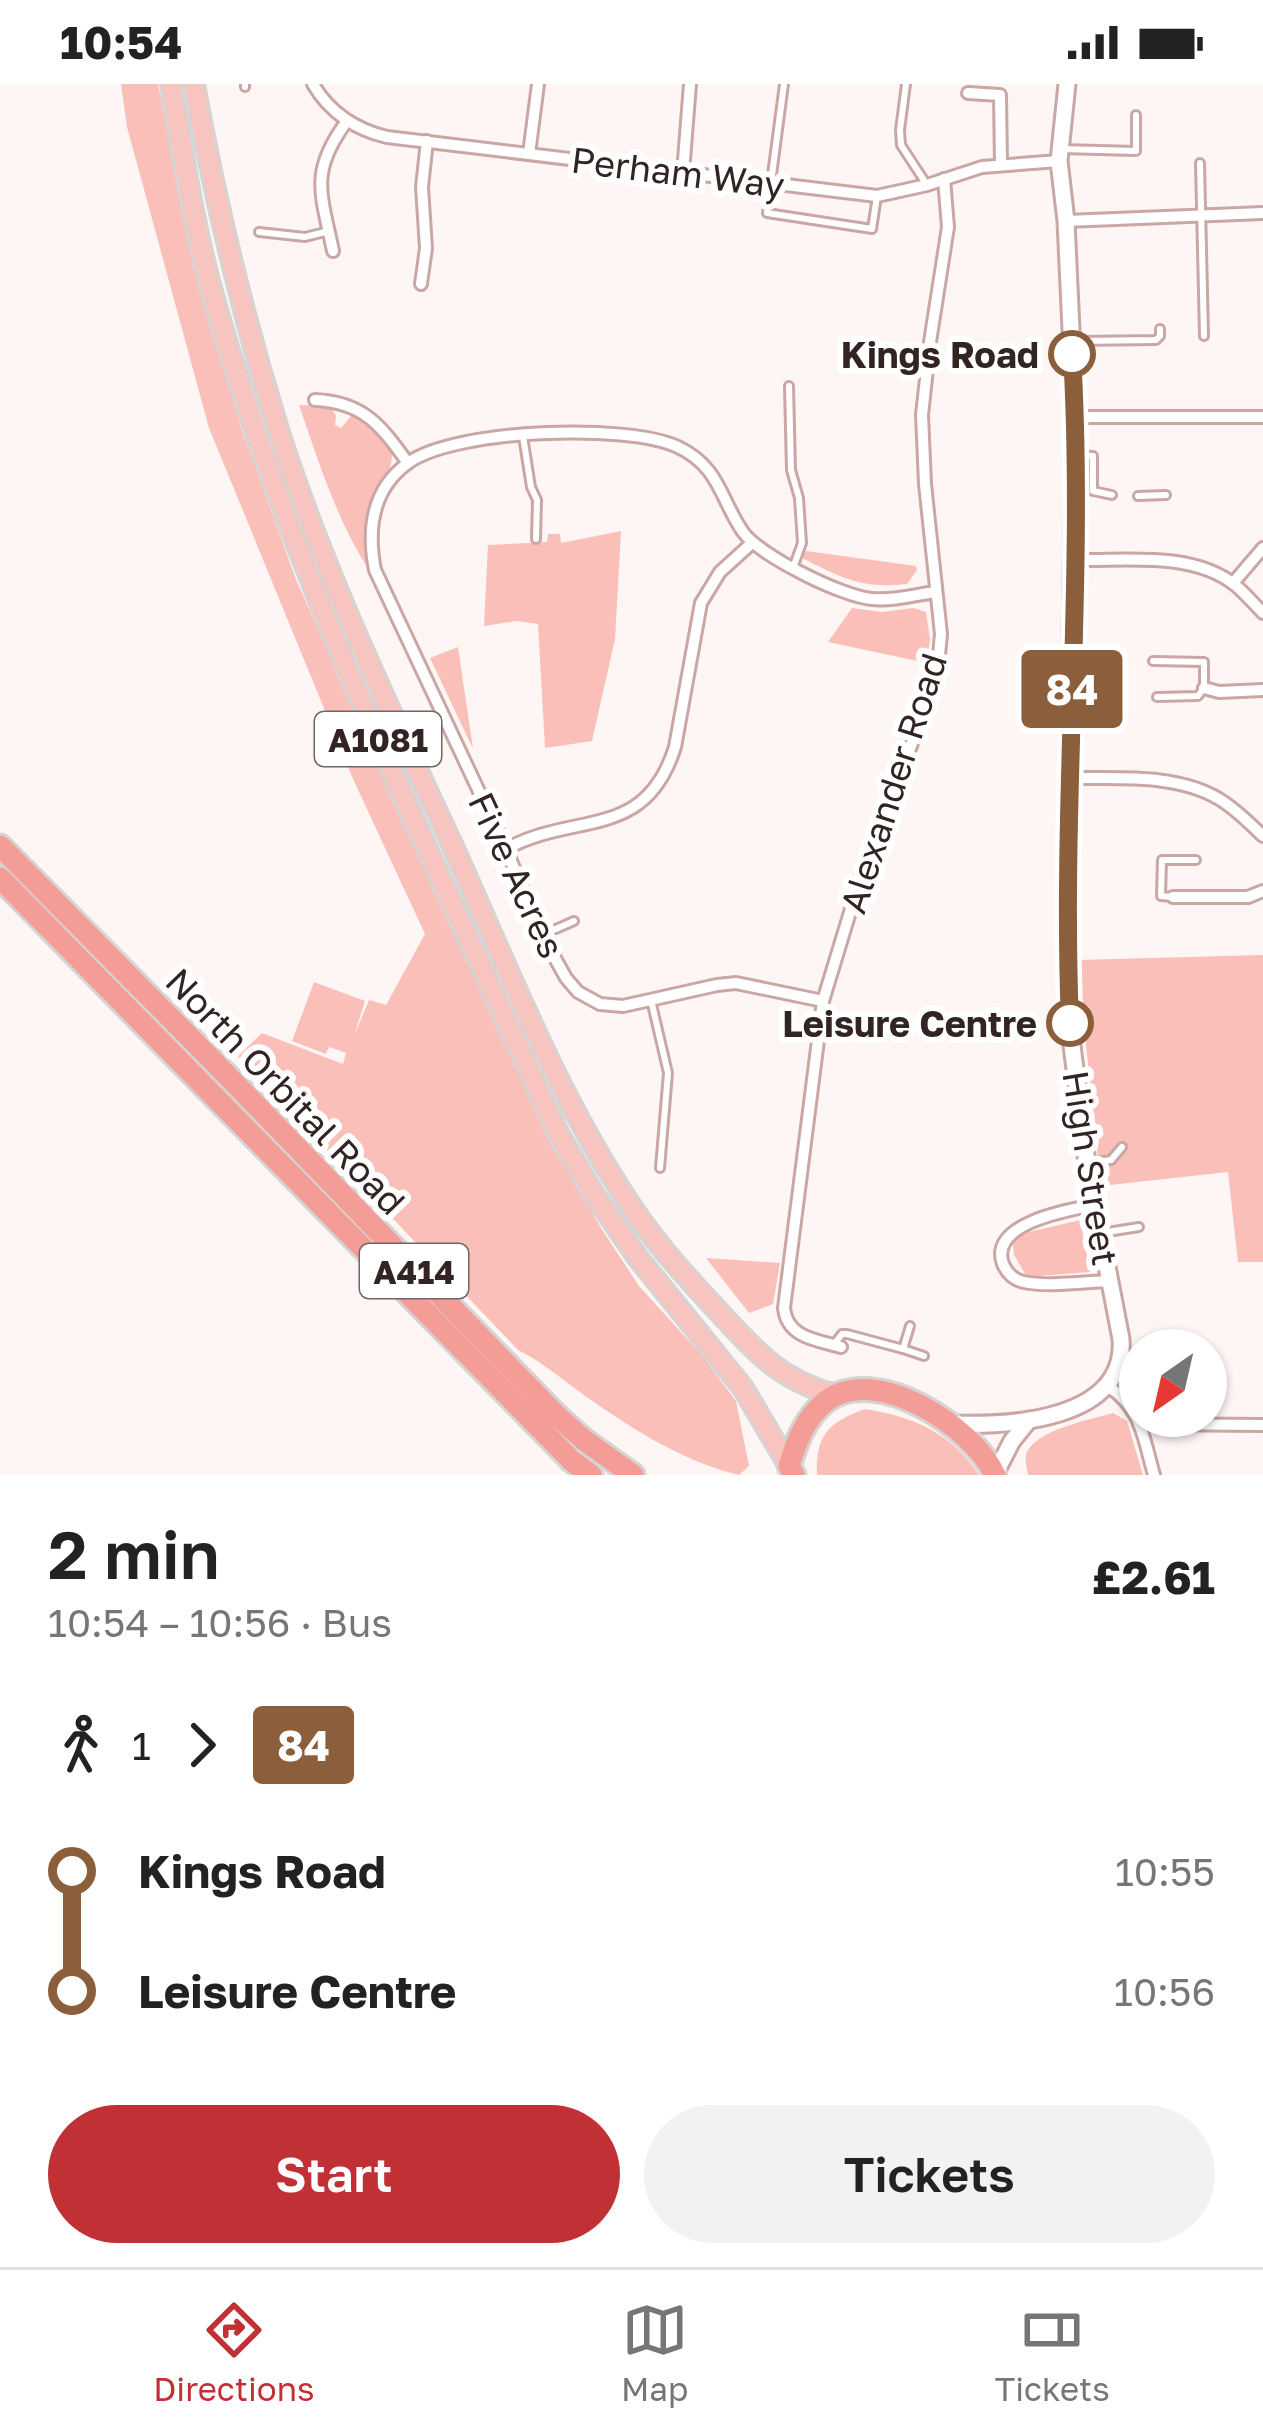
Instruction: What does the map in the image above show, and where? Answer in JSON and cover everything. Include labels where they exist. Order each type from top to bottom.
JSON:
[{"type":"highway","name":"North Orbital Road","points":[[0,846],[555,1414],[633,1475]]},
{"type":"highway","name":"North Orbital Road","points":[[0,878],[539,1428],[591,1475]]},
{"type":"highway","points":[[788,1472],[803,1429],[818,1408],[835,1396],[861,1390],[918,1403],[953,1424],[996,1475]]},
{"type":"main road","name":"A1081","points":[[171,84],[213,295],[301,562],[352,683],[558,1133],[638,1258],[743,1388],[788,1472]]},
{"type":"main road","name":"A1081","points":[[194,84],[240,297],[303,499],[368,662],[555,1071],[595,1148],[644,1225],[706,1298],[765,1361],[796,1382],[835,1396]]},
{"type":"street","points":[[313,84],[347,121],[331,142],[321,170],[333,251]]},
{"type":"street","points":[[529,154],[538,84]]},
{"type":"street","points":[[683,173],[690,84]]},
{"type":"street","name":"High Street","points":[[1067,84],[1059,155],[1075,417],[1067,912],[1070,1030],[1087,1163],[1121,1339],[1122,1357],[1108,1386]]},
{"type":"street","points":[[968,93],[1000,94],[1000,164]]},
{"type":"street","name":"Perham Way","points":[[347,121],[375,134],[877,196],[1000,164],[1059,155]]},
{"type":"street","points":[[421,284],[427,141]]},
{"type":"street","name":"Alexander Road","points":[[837,1346],[793,1330],[784,1308],[823,1001],[861,876],[938,666],[941,634],[922,415],[949,227],[944,179]]},
{"type":"street","points":[[1066,220],[1263,213]]},
{"type":"street","points":[[315,400],[346,404],[370,417],[408,463],[450,446],[523,434],[647,438],[692,455],[714,476],[752,543],[793,568],[867,599],[935,592]]},
{"type":"street","points":[[1075,417],[1263,417]]},
{"type":"street","name":"Five Acres","points":[[408,463],[388,483],[372,517],[370,547],[375,569],[566,978],[578,992],[600,1004],[623,1006],[736,983],[823,1001]]},
{"type":"street","points":[[506,849],[544,832],[608,820],[628,812],[653,792],[675,748],[701,603],[720,572],[752,543]]},
{"type":"street","points":[[1233,583],[1263,548]]},
{"type":"street","points":[[1074,560],[1174,562],[1198,567],[1233,583],[1263,613]]},
{"type":"street","points":[[1204,688],[1263,690]]},
{"type":"street","points":[[1069,778],[1135,779],[1199,790],[1231,807],[1263,836]]},
{"type":"street","points":[[1173,897],[1248,897],[1263,891]]},
{"type":"street","points":[[1094,1205],[1019,1227],[1004,1240],[1002,1256],[1009,1273],[1024,1282],[1109,1282]]},
{"type":"street","points":[[953,1424],[1029,1420],[1085,1403],[1108,1386],[1119,1394]]},
{"type":"street","points":[[996,1475],[1029,1420]]},
{"type":"street","points":[[1227,1425],[1263,1425]]},
{"type":"street","points":[[1143,1437],[1154,1475]]},
{"type":"lane","points":[[784,84],[767,213],[872,229],[877,196]]},
{"type":"lane","points":[[906,84],[901,145],[927,185]]},
{"type":"lane","points":[[1059,155],[1136,151],[1136,116]]},
{"type":"lane","points":[[1200,164],[1204,336]]},
{"type":"lane","points":[[259,232],[305,237],[328,231]]},
{"type":"lane","points":[[1071,341],[1156,340],[1160,329]]},
{"type":"lane","points":[[789,386],[790,470],[799,497],[802,543],[793,568]]},
{"type":"lane","points":[[523,434],[537,500],[536,538]]},
{"type":"lane","points":[[1074,455],[1094,456],[1093,491],[1112,495]]},
{"type":"lane","points":[[1138,496],[1166,496]]},
{"type":"lane","points":[[1153,662],[1204,662],[1204,688],[1198,696],[1157,698]]},
{"type":"lane","points":[[1173,897],[1161,896],[1162,860],[1196,860]]},
{"type":"lane","points":[[542,935],[574,921]]},
{"type":"lane","points":[[651,999],[668,1073],[660,1168]]},
{"type":"lane","points":[[207,1089],[218,1065]]},
{"type":"lane","points":[[1087,1163],[1111,1160],[1122,1147]]},
{"type":"lane","points":[[1100,1233],[1139,1227]]},
{"type":"lane","points":[[903,1349],[910,1326]]},
{"type":"lane","points":[[837,1346],[842,1334],[847,1334],[924,1356]]},
{"type":"shaded area","points":[[121,84],[158,84],[198,274],[241,427],[297,582],[556,1151],[639,1286],[736,1401],[749,1466],[739,1475],[660,1444],[518,1350],[238,1056],[262,1033],[343,1064],[346,1053],[329,1047],[326,1054],[292,1041],[314,982],[365,1001],[354,1036],[369,1000],[386,1005],[425,934],[353,779],[209,428],[127,127]]},
{"type":"shaded area","points":[[299,405],[330,406],[335,425],[341,428],[351,416],[364,417],[391,448],[389,469],[367,519],[369,570],[338,511]]},
{"type":"shaded area","points":[[621,531],[615,639],[592,741],[545,748],[538,624],[517,621],[484,626],[488,545],[547,542],[548,534],[560,534],[561,543]]},
{"type":"shaded area","points":[[806,551],[916,566],[917,570],[907,584],[864,583],[802,558]]},
{"type":"shaded area","points":[[852,608],[926,612],[927,663],[828,642]]},
{"type":"shaded area","points":[[458,647],[473,749],[430,658]]},
{"type":"shaded area","points":[[1263,955],[1263,1262],[1238,1262],[1228,1172],[1101,1186],[1077,960]]},
{"type":"shaded area","points":[[1080,1220],[1090,1272],[1027,1277],[1014,1255],[1012,1236]]},
{"type":"shaded area","points":[[706,1258],[780,1263],[773,1304],[749,1313]]},
{"type":"shaded area","points":[[865,1409],[930,1429],[957,1448],[979,1475],[817,1475],[819,1450],[827,1432]]},
{"type":"shaded area","points":[[1113,1413],[1119,1416],[1119,1437],[1132,1437],[1143,1475],[1028,1475],[1026,1455],[1031,1446],[1064,1427]]},
{"type":"bus line","name":"84","points":[[1070,1023],[1072,354]]},
{"type":"place","name":"Kings Road","points":[[1072,354]]},
{"type":"place","name":"Leisure Centre","points":[[1070,1023]]}]
